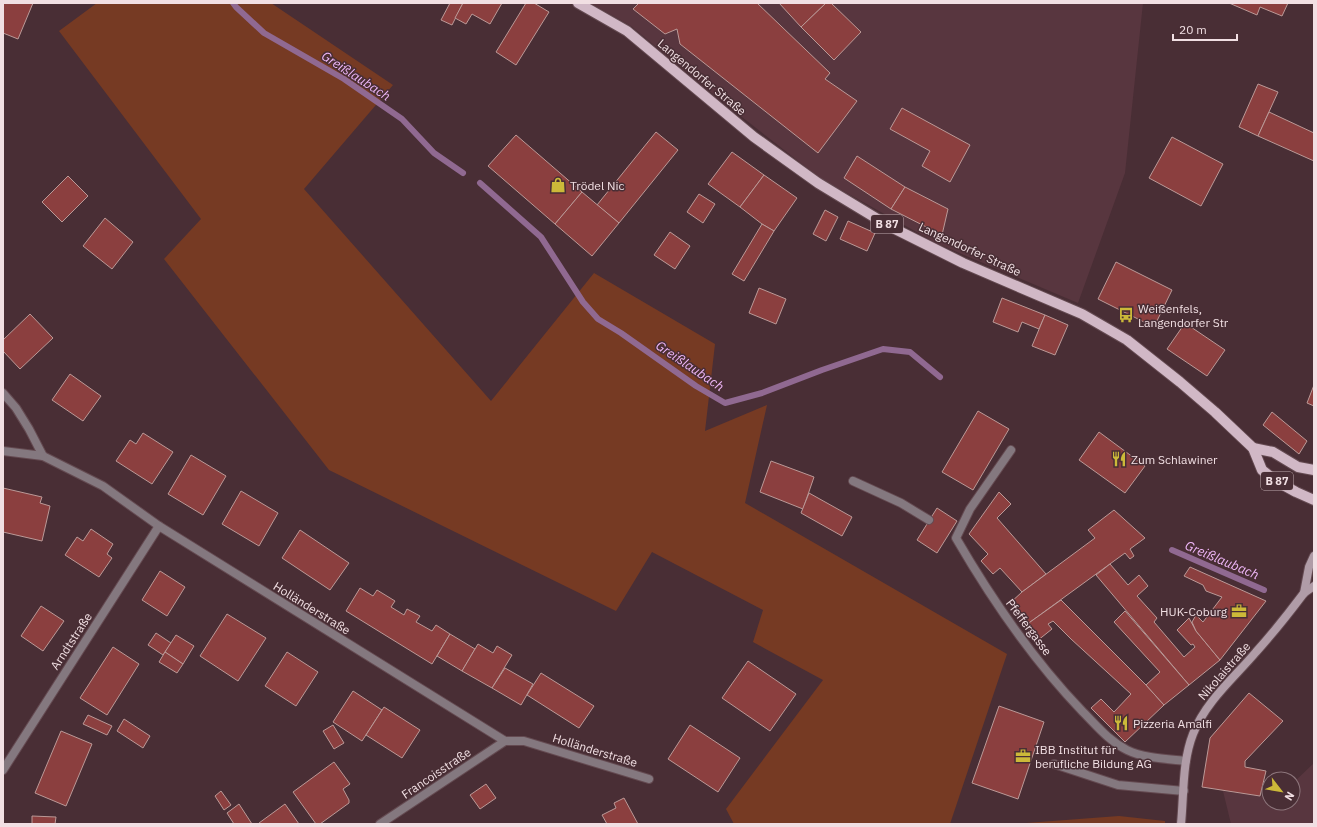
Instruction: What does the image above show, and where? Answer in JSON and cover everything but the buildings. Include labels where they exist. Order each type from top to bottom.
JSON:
[{"type":"main road","name":"Langendorfer Straße","points":[[578,3],[627,31],[754,137],[818,183],[889,226],[963,263],[1082,314],[1127,340],[1180,382],[1215,412],[1253,448],[1262,470],[1276,481],[1314,500]]},
{"type":"main road","name":"B 87","points":[[1253,448],[1273,452],[1298,467],[1314,470]]},
{"type":"main road","points":[[1304,593],[1308,568],[1314,556]]},
{"type":"main road","name":"Nikolaistraße","points":[[1181,824],[1186,761],[1193,733],[1217,695],[1256,652],[1304,593],[1314,586]]},
{"type":"street","points":[[3,392],[16,408],[43,456]]},
{"type":"street","name":"Pfeffergasse","points":[[1011,450],[953,535],[1025,644],[1069,697],[1109,738],[1128,750],[1151,757],[1186,761]]},
{"type":"street","name":"Holländerstraße","points":[[3,451],[43,456],[103,486],[158,526],[505,741],[524,742],[649,779]]},
{"type":"street","points":[[853,481],[901,503],[929,520]]},
{"type":"street","name":"Arndtstraße","points":[[3,770],[158,526]]},
{"type":"street","name":"Francoisstraße","points":[[380,824],[505,741]]},
{"type":"street","points":[[1054,764],[1118,785],[1184,791]]},
{"type":"shaded area","points":[[97,3],[271,3],[393,85],[304,189],[491,401],[594,273],[715,344],[705,431],[767,405],[745,503],[1007,654],[950,824],[734,824],[726,809],[823,680],[753,642],[763,610],[652,552],[616,611],[329,470],[164,259],[201,219],[59,31]]},
{"type":"shaded area","points":[[590,3],[1143,3],[1125,173],[1078,303],[938,244],[820,178],[719,99],[631,26]]},
{"type":"shaded area","points":[[1314,763],[1314,824],[1231,824],[1223,791],[1261,796],[1261,811],[1301,811],[1301,775]]},
{"type":"shaded area","points":[[1119,816],[1165,821],[1165,824],[1014,824]]},
{"type":"waterway","name":"Greißlaubach","points":[[233,3],[264,33],[344,79],[402,119],[434,153],[463,173]]},
{"type":"waterway","name":"Greißlaubach","points":[[480,183],[541,237],[583,302],[598,319],[621,333],[696,386],[725,403],[762,393],[883,349],[910,352],[940,377]]},
{"type":"waterway","name":"Greißlaubach","points":[[1172,550],[1264,590]]},
{"type":"place","name":"Trödel Nic","points":[[558,185]]},
{"type":"place","name":"Weißenfels, Langendorfer Str","points":[[1126,315]]},
{"type":"place","name":"Zum Schlawiner","points":[[1119,459]]},
{"type":"place","name":"HUK-Coburg","points":[[1239,611]]},
{"type":"place","name":"Pizzeria Amalfi","points":[[1121,723]]},
{"type":"place","name":"IBB Institut für berufliche Bildung AG","points":[[1023,756]]}]
